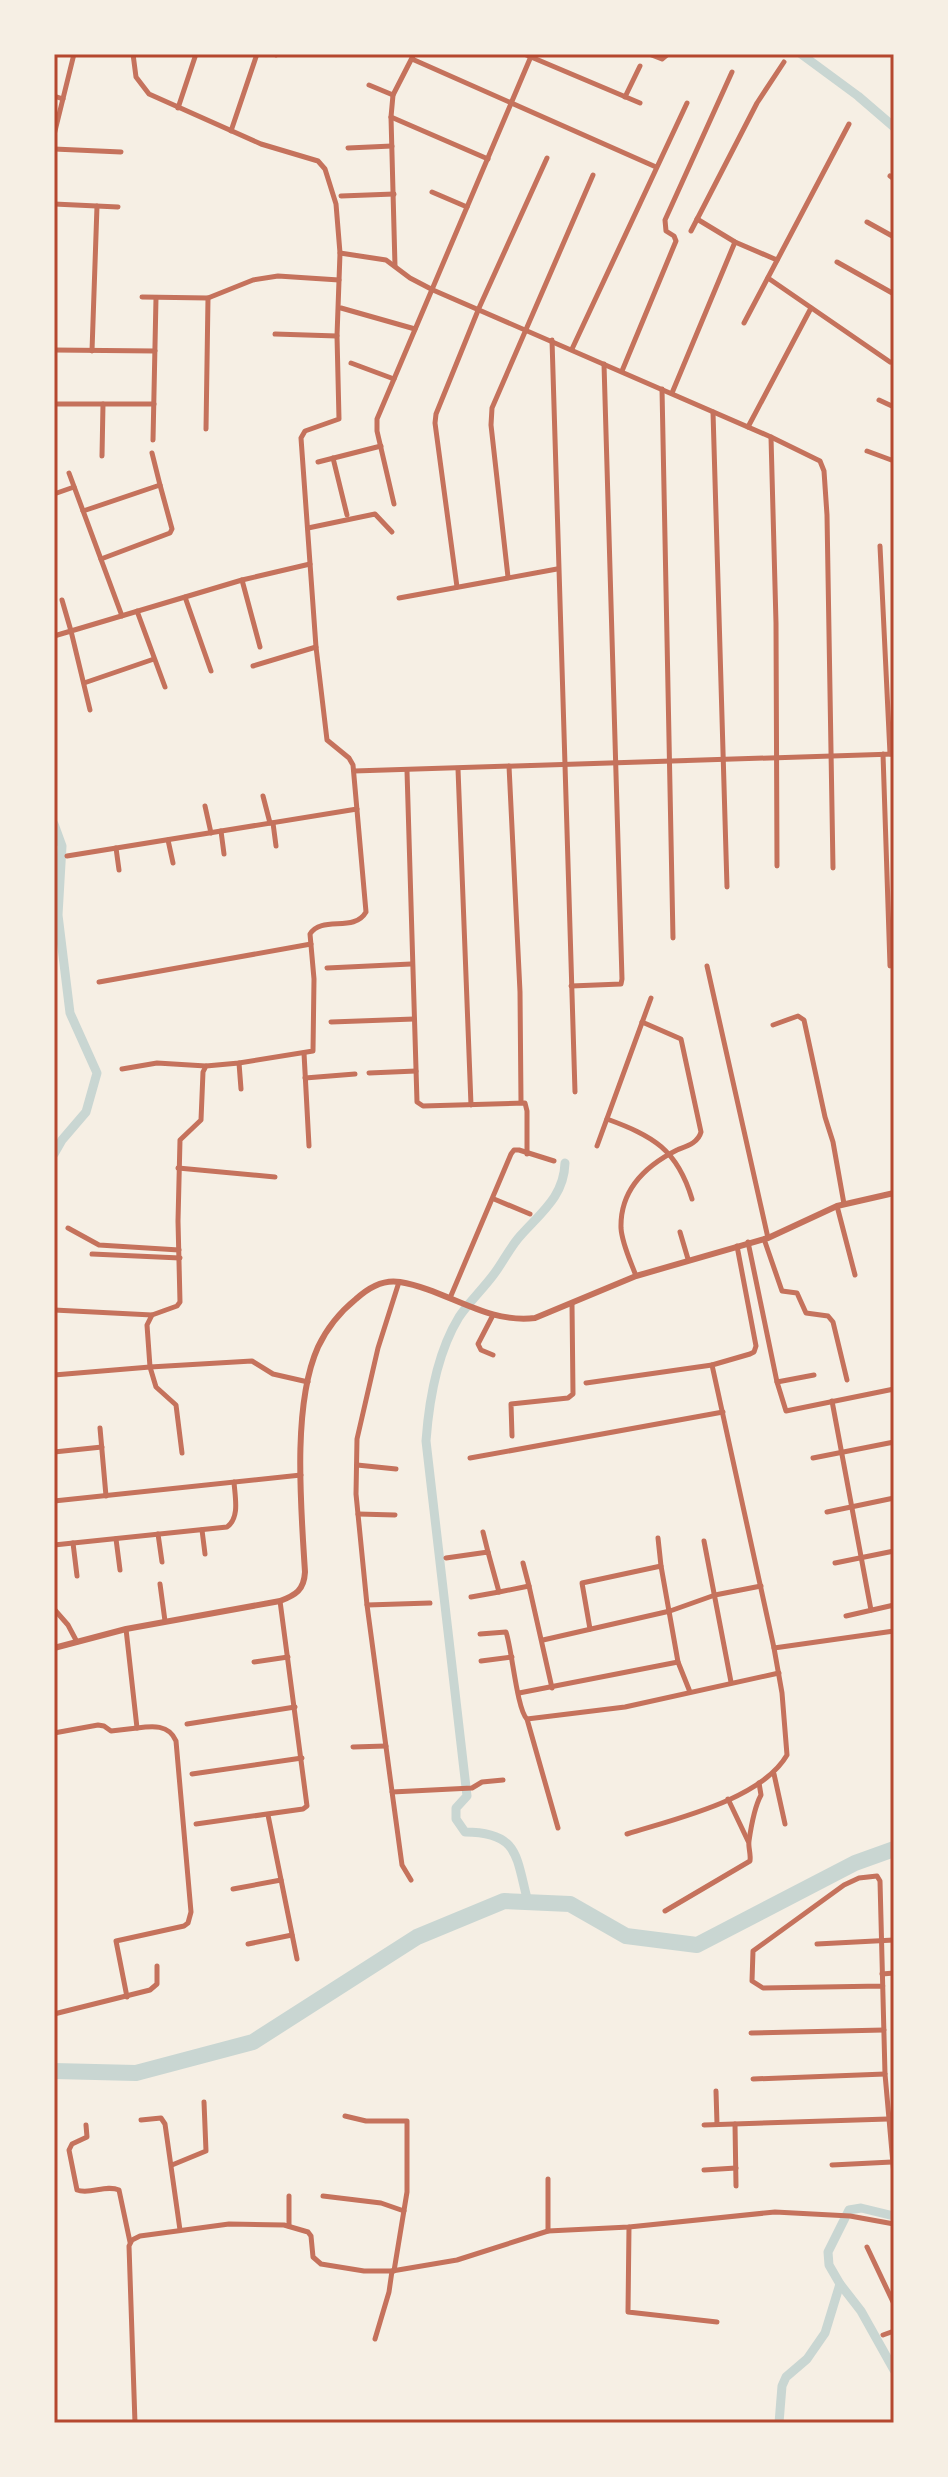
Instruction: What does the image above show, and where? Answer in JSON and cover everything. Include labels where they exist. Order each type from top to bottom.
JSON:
[{"type":"street","points":[[54,135],[74,54]]},
{"type":"street","points":[[122,1069],[157,1063],[206,1066],[239,1063],[304,1053],[314,1048],[314,979],[310,934],[313,929],[356,922],[366,912],[354,771],[349,758],[327,740],[316,647],[301,438],[305,431],[339,419],[337,336],[340,253],[336,204],[322,164],[231,131],[149,94],[136,77],[133,54]]},
{"type":"street","points":[[178,108],[196,54]]},
{"type":"street","points":[[231,131],[257,54]]},
{"type":"street","points":[[649,54],[662,59],[668,54]]},
{"type":"street","points":[[394,504],[376,426],[529,55],[640,103]]},
{"type":"street","points":[[395,267],[391,117],[393,95],[413,57],[656,167]]},
{"type":"street","points":[[691,231],[757,103],[784,62]]},
{"type":"street","points":[[625,97],[640,66]]},
{"type":"street","points":[[622,371],[676,241],[666,231],[665,220],[732,72]]},
{"type":"street","points":[[369,85],[393,95]]},
{"type":"street","points":[[54,96],[63,99]]},
{"type":"street","points":[[572,349],[687,103]]},
{"type":"street","points":[[391,117],[488,159]]},
{"type":"street","points":[[744,323],[849,124]]},
{"type":"street","points":[[348,148],[392,146]]},
{"type":"street","points":[[54,149],[121,152]]},
{"type":"street","points":[[457,587],[436,414],[479,308],[547,158]]},
{"type":"street","points":[[508,577],[491,418],[525,329],[593,175]]},
{"type":"street","points":[[432,192],[467,207]]},
{"type":"street","points":[[341,196],[394,194]]},
{"type":"street","points":[[54,204],[118,207]]},
{"type":"street","points":[[92,351],[97,206]]},
{"type":"street","points":[[697,219],[735,242],[777,260]]},
{"type":"street","points":[[867,222],[894,237]]},
{"type":"street","points":[[672,393],[735,242]]},
{"type":"street","points":[[340,253],[386,260],[433,290],[820,461],[824,471],[833,868]]},
{"type":"street","points":[[837,262],[894,294]]},
{"type":"street","points":[[142,297],[208,298],[253,280],[278,276],[339,280]]},
{"type":"street","points":[[768,278],[890,362]]},
{"type":"street","points":[[153,440],[156,298]]},
{"type":"street","points":[[206,429],[208,298]]},
{"type":"street","points":[[748,427],[812,307]]},
{"type":"street","points":[[341,308],[415,329]]},
{"type":"street","points":[[275,334],[337,336]]},
{"type":"street","points":[[552,340],[575,1092]]},
{"type":"street","points":[[54,350],[155,351]]},
{"type":"street","points":[[351,363],[394,379]]},
{"type":"street","points":[[571,986],[621,984],[604,364]]},
{"type":"street","points":[[662,389],[673,938]]},
{"type":"street","points":[[879,400],[894,407]]},
{"type":"street","points":[[54,404],[154,404]]},
{"type":"street","points":[[102,456],[103,404]]},
{"type":"street","points":[[713,412],[727,887]]},
{"type":"street","points":[[771,437],[777,866]]},
{"type":"street","points":[[318,462],[381,446]]},
{"type":"street","points":[[867,451],[894,461]]},
{"type":"street","points":[[101,559],[170,533],[172,529],[152,453]]},
{"type":"street","points":[[333,458],[347,515]]},
{"type":"street","points":[[69,473],[122,616]]},
{"type":"street","points":[[83,511],[160,485]]},
{"type":"street","points":[[54,494],[74,487]]},
{"type":"street","points":[[308,528],[375,514],[392,532]]},
{"type":"street","points":[[880,546],[889,754],[890,966]]},
{"type":"street","points":[[54,636],[242,580],[310,564]]},
{"type":"street","points":[[399,598],[557,569]]},
{"type":"street","points":[[242,580],[260,647]]},
{"type":"street","points":[[185,597],[211,671]]},
{"type":"street","points":[[62,600],[90,710]]},
{"type":"street","points":[[137,611],[165,687]]},
{"type":"street","points":[[253,666],[316,647]]},
{"type":"street","points":[[84,683],[154,659]]},
{"type":"street","points":[[354,771],[889,754]]},
{"type":"street","points":[[509,766],[520,992],[521,1102]]},
{"type":"street","points":[[458,769],[471,1105]]},
{"type":"street","points":[[407,771],[411,964],[419,1105],[525,1103],[527,1154]]},
{"type":"street","points":[[263,796],[276,846]]},
{"type":"street","points":[[205,806],[211,833]]},
{"type":"street","points":[[67,856],[357,809]]},
{"type":"street","points":[[221,831],[224,854]]},
{"type":"street","points":[[168,840],[173,863]]},
{"type":"street","points":[[116,848],[119,870]]},
{"type":"street","points":[[99,982],[311,944]]},
{"type":"street","points":[[327,968],[411,964]]},
{"type":"street","points":[[707,966],[766,1238],[782,1291],[797,1293],[806,1313],[828,1316],[833,1322],[847,1380]]},
{"type":"street","points":[[597,1146],[651,998]]},
{"type":"street","points":[[773,1025],[798,1016],[804,1020],[833,1142],[855,1275]]},
{"type":"street","points":[[331,1022],[414,1019]]},
{"type":"street","points":[[636,1276],[621,1229],[626,1196],[641,1173],[695,1142],[701,1132],[684,1045],[675,1034],[642,1022]]},
{"type":"street","points":[[304,1053],[309,1146]]},
{"type":"street","points":[[239,1063],[241,1089]]},
{"type":"street","points":[[54,1310],[152,1315],[180,1302],[180,1140],[203,1115],[203,1072],[206,1066]]},
{"type":"street","points":[[369,1073],[416,1071]]},
{"type":"street","points":[[305,1078],[355,1074]]},
{"type":"street","points":[[607,1119],[650,1136],[682,1170],[692,1199]]},
{"type":"street","points":[[450,1298],[514,1150],[554,1161]]},
{"type":"street","points":[[178,1168],[275,1177]]},
{"type":"street","points":[[55,1649],[126,1629],[280,1601],[301,1589],[305,1580],[302,1421],[309,1382],[316,1351],[329,1326],[363,1292],[381,1283],[399,1282],[493,1315],[519,1320],[535,1318],[636,1276],[766,1238],[841,1205],[894,1193]]},
{"type":"street","points":[[494,1199],[530,1214]]},
{"type":"street","points":[[68,1228],[99,1245],[179,1254]]},
{"type":"street","points":[[680,1232],[688,1259]]},
{"type":"street","points":[[748,1242],[777,1382],[786,1411],[894,1389]]},
{"type":"street","points":[[586,1383],[712,1365],[754,1352],[756,1346],[737,1245]]},
{"type":"street","points":[[92,1254],[179,1254]]},
{"type":"street","points":[[399,1282],[375,1360],[357,1439],[357,1465],[358,1514],[367,1605],[402,1865],[411,1880]]},
{"type":"street","points":[[512,1436],[511,1404],[568,1398],[573,1394],[572,1304]]},
{"type":"street","points":[[152,1315],[147,1325],[150,1367],[156,1387],[176,1405],[182,1453]]},
{"type":"street","points":[[493,1315],[478,1344],[481,1350],[493,1355]]},
{"type":"street","points":[[54,1375],[252,1361],[273,1374],[309,1382]]},
{"type":"street","points":[[627,1834],[728,1799],[774,1774],[787,1755],[779,1673],[712,1365]]},
{"type":"street","points":[[777,1382],[814,1375]]},
{"type":"street","points":[[832,1401],[871,1610]]},
{"type":"street","points":[[470,1458],[723,1412]]},
{"type":"street","points":[[100,1428],[106,1496]]},
{"type":"street","points":[[813,1458],[894,1442]]},
{"type":"street","points":[[54,1452],[102,1447]]},
{"type":"street","points":[[357,1465],[396,1469]]},
{"type":"street","points":[[54,1501],[301,1475]]},
{"type":"street","points":[[54,1545],[227,1527],[234,1521],[234,1482]]},
{"type":"street","points":[[827,1512],[894,1498]]},
{"type":"street","points":[[358,1514],[395,1515]]},
{"type":"street","points":[[202,1530],[205,1554]]},
{"type":"street","points":[[483,1532],[499,1592]]},
{"type":"street","points":[[158,1534],[162,1562]]},
{"type":"street","points":[[658,1538],[678,1662],[690,1692]]},
{"type":"street","points":[[116,1539],[120,1570]]},
{"type":"street","points":[[704,1541],[731,1682]]},
{"type":"street","points":[[73,1543],[77,1576]]},
{"type":"street","points":[[835,1563],[894,1551]]},
{"type":"street","points":[[446,1558],[488,1552]]},
{"type":"street","points":[[523,1563],[552,1688]]},
{"type":"street","points":[[590,1629],[582,1583],[661,1566]]},
{"type":"street","points":[[160,1584],[165,1621]]},
{"type":"street","points":[[471,1597],[529,1586]]},
{"type":"street","points":[[543,1640],[761,1586]]},
{"type":"street","points":[[196,1824],[268,1815],[307,1806],[280,1601]]},
{"type":"street","points":[[367,1605],[430,1603]]},
{"type":"street","points":[[846,1616],[894,1605]]},
{"type":"street","points":[[54,1609],[77,1642]]},
{"type":"street","points":[[126,1629],[137,1728]]},
{"type":"street","points":[[774,1648],[894,1631]]},
{"type":"street","points":[[480,1634],[506,1632],[520,1712],[527,1719],[558,1828]]},
{"type":"street","points":[[254,1662],[288,1657]]},
{"type":"street","points":[[481,1661],[512,1657]]},
{"type":"street","points":[[519,1693],[678,1662]]},
{"type":"street","points":[[527,1719],[625,1707],[779,1673]]},
{"type":"street","points":[[187,1724],[295,1707]]},
{"type":"street","points":[[54,1733],[86,1726],[104,1726],[111,1731],[162,1727],[176,1741],[191,1912],[184,1926],[116,1941],[127,1997]]},
{"type":"street","points":[[353,1747],[386,1746]]},
{"type":"street","points":[[192,1774],[302,1758]]},
{"type":"street","points":[[774,1774],[785,1824]]},
{"type":"street","points":[[392,1792],[472,1788],[482,1782],[503,1780]]},
{"type":"street","points":[[748,1842],[754,1824],[754,1805],[761,1795],[759,1783]]},
{"type":"street","points":[[665,1911],[747,1865],[751,1855],[748,1842],[728,1799]]},
{"type":"street","points":[[268,1815],[297,1959]]},
{"type":"street","points":[[883,1986],[763,1988],[752,1981],[753,1951],[844,1885],[871,1875],[877,1876],[880,1881],[881,1941],[883,1986],[885,2074],[894,2175]]},
{"type":"street","points":[[233,1889],[281,1880]]},
{"type":"street","points":[[248,1944],[292,1935]]},
{"type":"street","points":[[817,1944],[894,1940]]},
{"type":"street","points":[[54,2014],[127,1997],[155,1987],[157,1966]]},
{"type":"street","points":[[882,1974],[894,1973]]},
{"type":"street","points":[[751,2033],[884,2030]]},
{"type":"street","points":[[753,2079],[885,2074]]},
{"type":"street","points":[[716,2091],[717,2124]]},
{"type":"street","points":[[172,2165],[206,2151],[204,2102]]},
{"type":"street","points":[[345,2116],[366,2121],[407,2121],[404,2211],[389,2292],[375,2339]]},
{"type":"street","points":[[704,2125],[888,2119]]},
{"type":"street","points":[[141,2120],[163,2120],[180,2230]]},
{"type":"street","points":[[735,2124],[736,2186]]},
{"type":"street","points":[[86,2125],[87,2137],[72,2144],[69,2150],[77,2190],[117,2188],[130,2243],[135,2423]]},
{"type":"street","points":[[832,2165],[892,2162]]},
{"type":"street","points":[[704,2170],[736,2168]]},
{"type":"street","points":[[548,2179],[548,2231]]},
{"type":"street","points":[[289,2196],[289,2226]]},
{"type":"street","points":[[323,2196],[381,2203],[404,2211]]},
{"type":"street","points":[[130,2243],[140,2236],[229,2224],[289,2226],[308,2232],[313,2257],[321,2264],[364,2271],[393,2271],[457,2260],[548,2231],[629,2227],[775,2212],[850,2216],[894,2224]]},
{"type":"street","points":[[629,2227],[628,2312],[717,2322]]},
{"type":"street","points":[[867,2247],[894,2304]]},
{"type":"street","points":[[883,2335],[894,2331]]},
{"type":"waterway","points":[[801,54],[894,127]]},
{"type":"waterway","points":[[54,824],[62,846],[58,915],[70,1013],[97,1073],[86,1112],[54,1154]]},
{"type":"waterway","points":[[528,1902],[513,1850],[496,1837],[465,1832],[456,1819],[456,1808],[467,1796],[426,1441],[435,1377],[451,1331],[514,1243],[551,1202],[561,1184],[565,1163]]},
{"type":"waterway","points":[[54,2071],[136,2073],[253,2042],[417,1937],[504,1901],[570,1904],[626,1936],[697,1945],[855,1863],[894,1849]]},
{"type":"waterway","points":[[894,2216],[861,2208],[849,2210],[828,2252],[829,2265],[861,2311],[894,2370]]},
{"type":"waterway","points":[[779,2423],[782,2386],[786,2377],[807,2359],[825,2333],[840,2284]]}]
